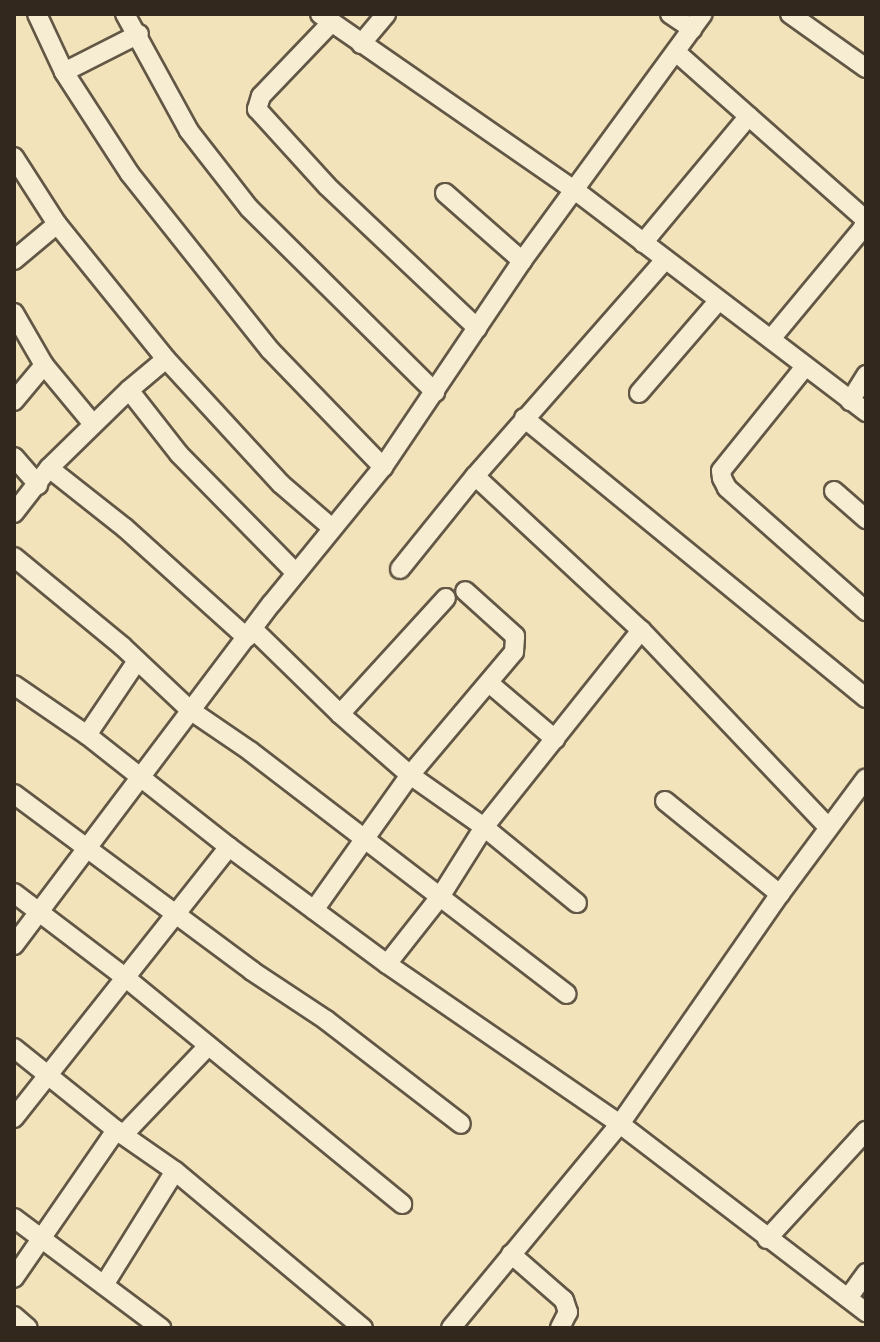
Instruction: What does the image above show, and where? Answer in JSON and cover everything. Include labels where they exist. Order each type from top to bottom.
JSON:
[{"type":"street","points":[[37,14],[64,72],[130,174],[270,350],[383,467]]},
{"type":"street","points":[[125,14],[139,34],[159,81],[189,131],[249,208],[435,392]]},
{"type":"street","points":[[361,44],[386,14]]},
{"type":"street","points":[[14,945],[190,710],[383,467],[522,261],[698,21],[670,14]]},
{"type":"street","points":[[790,14],[866,68]]},
{"type":"street","points":[[477,328],[327,186],[257,109],[261,96],[325,18],[576,191],[664,261],[771,339],[804,368],[866,412]]},
{"type":"street","points":[[64,72],[139,34]]},
{"type":"street","points":[[676,52],[865,219],[863,228],[771,339]]},
{"type":"street","points":[[643,243],[749,116]]},
{"type":"street","points":[[14,157],[57,224],[166,359],[281,484],[332,528]]},
{"type":"street","points":[[445,193],[522,261]]},
{"type":"street","points":[[14,260],[57,224]]},
{"type":"street","points":[[400,569],[524,418],[664,261]]},
{"type":"street","points":[[639,393],[718,301]]},
{"type":"street","points":[[14,313],[44,365],[93,424]]},
{"type":"street","points":[[14,513],[49,468],[129,390],[166,359]]},
{"type":"street","points":[[14,401],[44,365]]},
{"type":"street","points":[[804,368],[721,471],[722,478],[727,488],[866,611]]},
{"type":"street","points":[[850,401],[866,375]]},
{"type":"street","points":[[129,390],[179,454],[296,573]]},
{"type":"street","points":[[524,418],[866,698]]},
{"type":"street","points":[[14,457],[38,485]]},
{"type":"street","points":[[49,468],[251,634],[410,775],[484,827],[577,903]]},
{"type":"street","points":[[475,476],[641,630],[828,827]]},
{"type":"street","points":[[834,491],[866,519]]},
{"type":"street","points":[[14,557],[190,710],[250,751],[567,994]]},
{"type":"street","points":[[314,910],[410,775],[489,683],[517,643],[515,636],[465,591]]},
{"type":"street","points":[[340,714],[446,598]]},
{"type":"street","points":[[387,964],[440,897],[484,827],[641,630]]},
{"type":"street","points":[[87,735],[137,661]]},
{"type":"street","points":[[489,683],[555,739]]},
{"type":"street","points":[[14,685],[87,735],[229,847],[387,964],[620,1124],[866,1312]]},
{"type":"street","points":[[451,1328],[620,1124],[780,894],[866,778]]},
{"type":"street","points":[[14,794],[87,850],[326,1020],[461,1124]]},
{"type":"street","points":[[665,801],[780,894]]},
{"type":"street","points":[[14,1118],[229,847]]},
{"type":"street","points":[[14,893],[126,978],[402,1204]]},
{"type":"street","points":[[14,1278],[120,1132],[208,1046]]},
{"type":"street","points":[[14,1048],[175,1171],[363,1328]]},
{"type":"street","points":[[767,1239],[866,1131]]},
{"type":"street","points":[[104,1285],[175,1171]]},
{"type":"street","points":[[14,1218],[161,1328]]},
{"type":"street","points":[[511,1254],[564,1300],[568,1312],[560,1328]]},
{"type":"street","points":[[848,1298],[866,1273]]},
{"type":"street","points":[[14,1316],[28,1328]]}]
